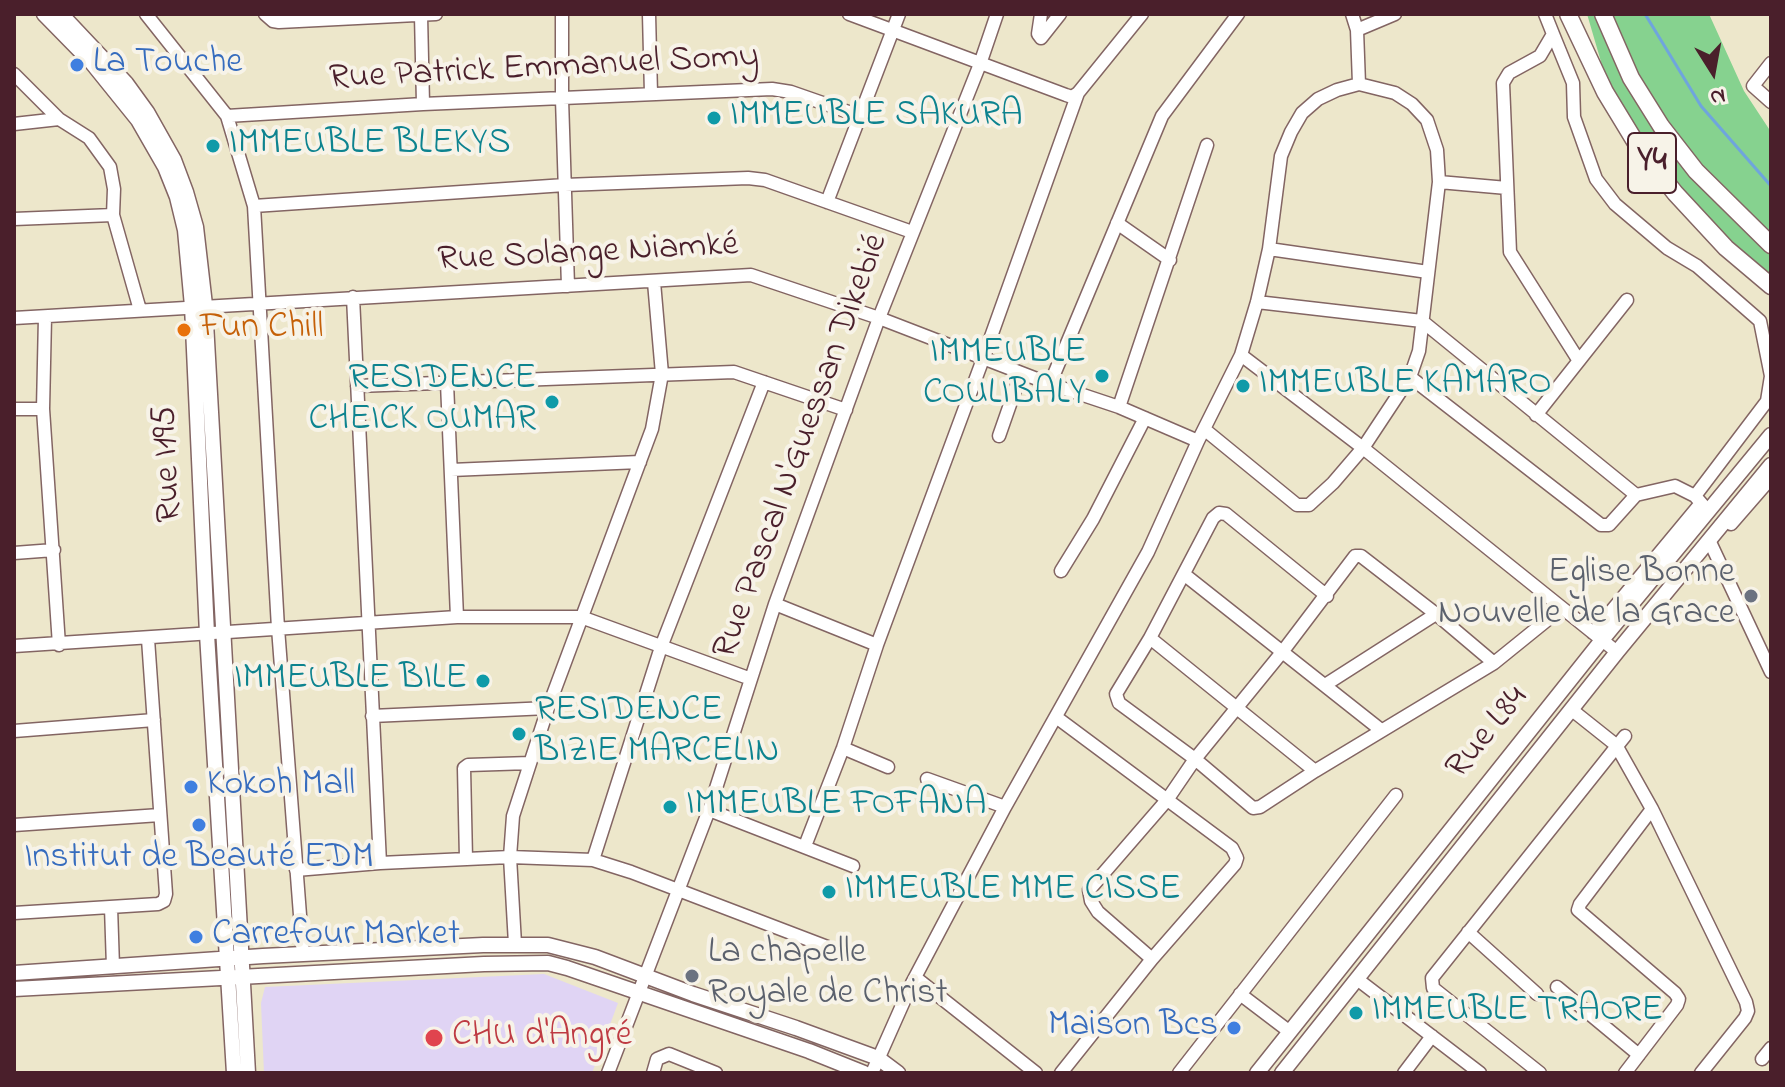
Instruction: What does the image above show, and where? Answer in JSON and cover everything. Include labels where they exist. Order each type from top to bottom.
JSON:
[{"type":"highway","name":"Y4","points":[[1568,14],[1605,92],[1646,156],[1726,248],[1771,286]]},
{"type":"highway","name":"Y4","points":[[1603,14],[1631,78],[1661,126],[1696,171],[1771,245]]},
{"type":"main road","name":"Rue I195","points":[[44,14],[118,92],[138,120],[165,167],[185,230],[199,306],[223,633],[234,958]]},
{"type":"main road","name":"Rue I195","points":[[61,14],[126,83],[147,112],[174,160],[196,227],[207,634],[234,958]]},
{"type":"main road","name":"Rue L84","points":[[1257,1073],[1701,504],[1771,435]]},
{"type":"main road","name":"Rue L84","points":[[1282,1073],[1617,652],[1710,544],[1771,465]]},
{"type":"main road","points":[[1360,944],[1375,957]]},
{"type":"main road","points":[[483,945],[484,964]]},
{"type":"main road","points":[[14,973],[303,954],[548,945],[574,951],[878,1058],[898,1073]]},
{"type":"main road","points":[[234,958],[234,1073]]},
{"type":"main road","points":[[14,989],[548,963],[809,1051],[864,1073]]},
{"type":"main road","points":[[235,978],[248,1073]]},
{"type":"street","points":[[146,14],[227,116],[254,206],[278,628],[303,954]]},
{"type":"street","points":[[265,14],[279,22],[436,14]]},
{"type":"street","points":[[562,14],[568,286]]},
{"type":"street","points":[[649,14],[651,94]]},
{"type":"street","points":[[849,14],[1072,97],[1142,14]]},
{"type":"street","points":[[827,202],[899,14]]},
{"type":"street","name":"Rue Pascal N'Guessan Dikebié","points":[[608,1073],[680,891],[775,604],[879,318],[997,14]]},
{"type":"street","points":[[1041,14],[1038,34],[1041,38],[1060,14]]},
{"type":"street","points":[[1050,384],[1162,116],[1238,14]]},
{"type":"street","points":[[1352,14],[1357,30],[1359,84]]},
{"type":"street","points":[[1357,30],[1395,14]]},
{"type":"street","points":[[1410,377],[1601,525],[1609,525],[1636,495],[1675,486],[1701,504],[1767,401],[1771,376],[1760,321],[1697,266],[1667,248],[1615,204],[1596,179],[1574,117],[1573,83],[1545,14]]},
{"type":"street","points":[[421,15],[423,104]]},
{"type":"street","points":[[1553,34],[1540,56],[1509,73],[1503,83],[1510,252],[1579,361]]},
{"type":"street","points":[[1771,63],[1753,86],[1771,102]]},
{"type":"street","points":[[14,74],[59,119],[89,138],[110,167],[114,189],[113,215],[140,310]]},
{"type":"street","points":[[872,1073],[916,978],[1005,807],[1148,552],[1241,355],[1269,249],[1281,156],[1302,113],[1318,99],[1359,84],[1395,93],[1412,104],[1427,120],[1437,150],[1439,182],[1428,272],[1269,249]]},
{"type":"street","name":"Rue Patrick Emmanuel Somy","points":[[227,116],[772,89],[791,92],[860,116]]},
{"type":"street","points":[[805,846],[1078,93]]},
{"type":"street","points":[[14,124],[59,119]]},
{"type":"street","points":[[1119,407],[1207,145]]},
{"type":"street","points":[[254,206],[565,185],[748,178],[765,180],[912,232]]},
{"type":"street","points":[[1439,182],[1507,188]]},
{"type":"street","points":[[14,219],[113,215]]},
{"type":"street","points":[[1117,223],[1170,260]]},
{"type":"street","name":"Rue Solange Niamké","points":[[14,318],[751,275],[879,318],[1145,418],[1201,435],[1297,505],[1309,505],[1363,448],[1410,377],[1419,351],[1428,272]]},
{"type":"street","points":[[515,944],[510,857],[513,816],[548,708],[652,429],[662,374],[654,282]]},
{"type":"street","points":[[353,297],[380,863]]},
{"type":"street","points":[[1536,415],[1627,300]]},
{"type":"street","points":[[1257,302],[1422,321],[1636,495]]},
{"type":"street","points":[[45,317],[43,409],[59,645]]},
{"type":"street","points":[[1241,355],[1363,448],[1617,652]]},
{"type":"street","points":[[357,386],[734,372],[846,410]]},
{"type":"street","points":[[999,436],[1021,373]]},
{"type":"street","points":[[593,860],[661,647],[764,382]]},
{"type":"street","points":[[447,383],[457,617]]},
{"type":"street","points":[[14,409],[43,409]]},
{"type":"street","points":[[1061,571],[1093,519],[1145,418]]},
{"type":"street","points":[[451,470],[640,462]]},
{"type":"street","points":[[1771,478],[1710,544],[1771,672]]},
{"type":"street","points":[[1327,596],[1226,514],[1219,513],[1213,518],[1116,699],[1253,808],[1260,807],[1494,663],[1562,608]]},
{"type":"street","points":[[14,553],[54,550]]},
{"type":"street","points":[[1152,959],[1098,912],[1089,890],[1167,800],[1195,759],[1327,596],[1355,556],[1361,556],[1494,663]]},
{"type":"street","points":[[1185,575],[1381,730]]},
{"type":"street","points":[[775,604],[877,645]]},
{"type":"street","points":[[1325,685],[1436,614]]},
{"type":"street","points":[[14,646],[457,617],[581,617],[751,679]]},
{"type":"street","points":[[1150,638],[1315,771]]},
{"type":"street","points":[[14,913],[158,904],[164,901],[166,894],[148,639]]},
{"type":"street","points":[[372,716],[548,708]]},
{"type":"street","points":[[1572,710],[1620,741],[1746,1002],[1748,1011],[1745,1018],[1701,1073]]},
{"type":"street","points":[[1056,717],[1232,848],[1237,858],[1061,1073]]},
{"type":"street","points":[[14,731],[154,720]]},
{"type":"street","points":[[1540,1073],[1431,984],[1432,978],[1620,741]]},
{"type":"street","points":[[843,748],[888,767]]},
{"type":"street","points":[[466,859],[464,768],[468,765],[530,763]]},
{"type":"street","points":[[927,779],[1005,807]]},
{"type":"street","points":[[1179,1073],[1396,795]]},
{"type":"street","points":[[1625,1073],[1679,999],[1578,910],[1652,809]]},
{"type":"street","points":[[709,810],[853,866]]},
{"type":"street","points":[[14,825],[160,815]]},
{"type":"street","points":[[296,870],[510,857],[593,860],[838,951]]},
{"type":"street","points":[[111,907],[113,967]]},
{"type":"street","points":[[1468,932],[1537,994]]},
{"type":"street","points":[[916,978],[1036,1073]]},
{"type":"street","points":[[1357,979],[1480,1073]]},
{"type":"street","points":[[1557,987],[1639,1055]]},
{"type":"street","points":[[1240,994],[1290,1032]]},
{"type":"street","points":[[1404,1073],[1432,1036]]},
{"type":"street","points":[[1762,1059],[1771,1048]]},
{"type":"street","points":[[653,1073],[657,1059],[669,1054],[716,1073]]},
{"type":"shaded area","name":"CHU d'Angré","points":[[544,974],[618,1003],[592,1073],[264,1073],[261,1003],[265,987]]},
{"type":"green space","points":[[1587,14],[1709,14],[1744,91],[1771,132],[1771,279],[1692,206],[1619,123]]},
{"type":"waterway","points":[[1645,14],[1701,106],[1771,186]]},
{"type":"place","name":"La Touche","points":[[77,65]]},
{"type":"place","name":"IMMEUBLE SAKURA","points":[[714,118]]},
{"type":"place","name":"IMMEUBLE BLEKYS","points":[[213,146]]},
{"type":"place","name":"Fun Chill","points":[[184,330]]},
{"type":"place","name":"IMMEUBLE COULIBALY","points":[[1102,376]]},
{"type":"place","name":"IMMEUBLE KAMARO","points":[[1243,386]]},
{"type":"place","name":"RESIDENCE CHEICK OUMAR","points":[[552,402]]},
{"type":"place","name":"Eglise Bonne Nouvelle de la Grace","points":[[1751,596]]},
{"type":"place","name":"IMMEUBLE BILE","points":[[483,681]]},
{"type":"place","name":"RESIDENCE BIZIE MARCELIN","points":[[519,734]]},
{"type":"place","name":"Kokoh Mall","points":[[191,787]]},
{"type":"place","name":"IMMEUBLE FOFANA","points":[[670,807]]},
{"type":"place","name":"Institut de Beauté EDM","points":[[199,825]]},
{"type":"place","name":"IMMEUBLE MME CISSE","points":[[829,892]]},
{"type":"place","name":"Carrefour Market","points":[[196,937]]},
{"type":"place","name":"La chapelle Royale de Christ","points":[[692,976]]},
{"type":"place","name":"IMMEUBLE TRAORE","points":[[1356,1013]]},
{"type":"place","name":"Maison Bcs","points":[[1234,1028]]},
{"type":"place","name":"CHU d'Angré","points":[[434,1038]]}]
